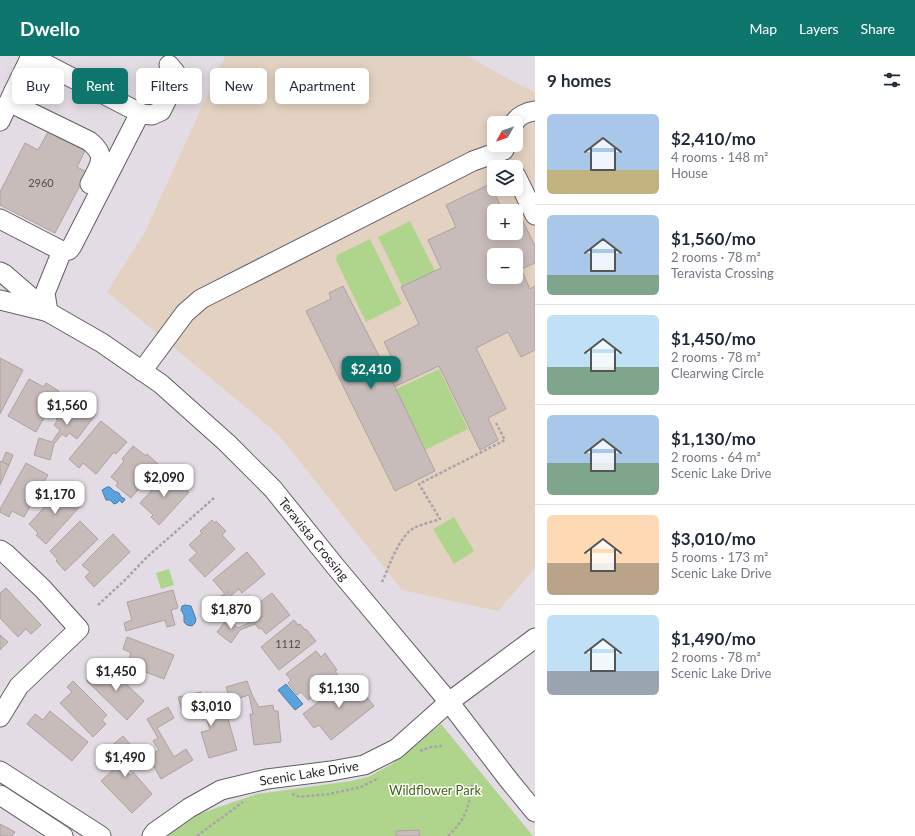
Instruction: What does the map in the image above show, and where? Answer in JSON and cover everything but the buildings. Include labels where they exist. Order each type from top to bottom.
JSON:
[{"type":"street","points":[[0,122],[11,96],[33,57],[140,113],[152,114],[161,111],[176,81],[175,72],[169,66]]},
{"type":"street","points":[[11,96],[122,146]]},
{"type":"street","points":[[11,96],[88,141],[97,147],[101,155],[100,166],[59,250],[45,293],[48,312]]},
{"type":"street","points":[[522,116],[535,111]]},
{"type":"street","points":[[0,219],[59,250],[68,250],[72,246],[140,113]]},
{"type":"street","points":[[142,371],[185,314],[201,299],[473,161],[494,152]]},
{"type":"street","points":[[523,190],[535,215]]},
{"type":"street","name":"Teravista Crossing","points":[[0,272],[48,312],[102,343],[161,384],[227,443],[273,489],[335,566],[449,702],[535,812]]},
{"type":"street","name":"Teravista Crossing","points":[[0,300],[48,312]]},
{"type":"street","points":[[0,550],[43,589],[79,629],[19,686],[0,717]]},
{"type":"street","name":"Scenic Lake Drive","points":[[152,836],[155,832],[189,808],[222,790],[267,778],[364,766],[396,749],[449,702],[535,638]]},
{"type":"street","points":[[0,771],[101,836]]},
{"type":"street","points":[[0,795],[63,836]]},
{"type":"path","points":[[382,582],[404,537],[413,529],[440,519],[419,484],[505,440],[496,423]]},
{"type":"path","points":[[98,605],[126,580],[147,557],[214,498]]},
{"type":"path","points":[[448,836],[463,819],[469,801],[472,784]]},
{"type":"shaded area","points":[[225,56],[468,56],[535,92],[535,568],[498,611],[402,590],[278,434],[107,292],[145,232],[210,89],[210,104],[267,104],[267,68],[220,68]]},
{"type":"green space","points":[[410,221],[435,271],[403,288],[378,237]]},
{"type":"green space","points":[[370,239],[402,304],[366,322],[336,260],[337,255]]},
{"type":"green space","points":[[439,369],[468,429],[425,450],[396,389]]},
{"type":"green space","points":[[454,517],[474,551],[454,564],[433,529]]},
{"type":"green space","points":[[169,569],[174,585],[161,589],[156,573]]},
{"type":"green space","name":"Wildflower Park","points":[[441,724],[533,836],[168,836],[199,814],[257,794],[351,781],[368,777],[392,764]]},
{"type":"water","points":[[110,487],[119,493],[121,497],[125,499],[124,501],[122,503],[120,500],[114,504],[110,500],[106,500],[102,490]]},
{"type":"water","points":[[182,606],[191,606],[196,619],[192,626],[187,625],[184,622],[184,615],[181,610]]},
{"type":"water","points":[[286,684],[303,704],[295,710],[278,690]]}]
